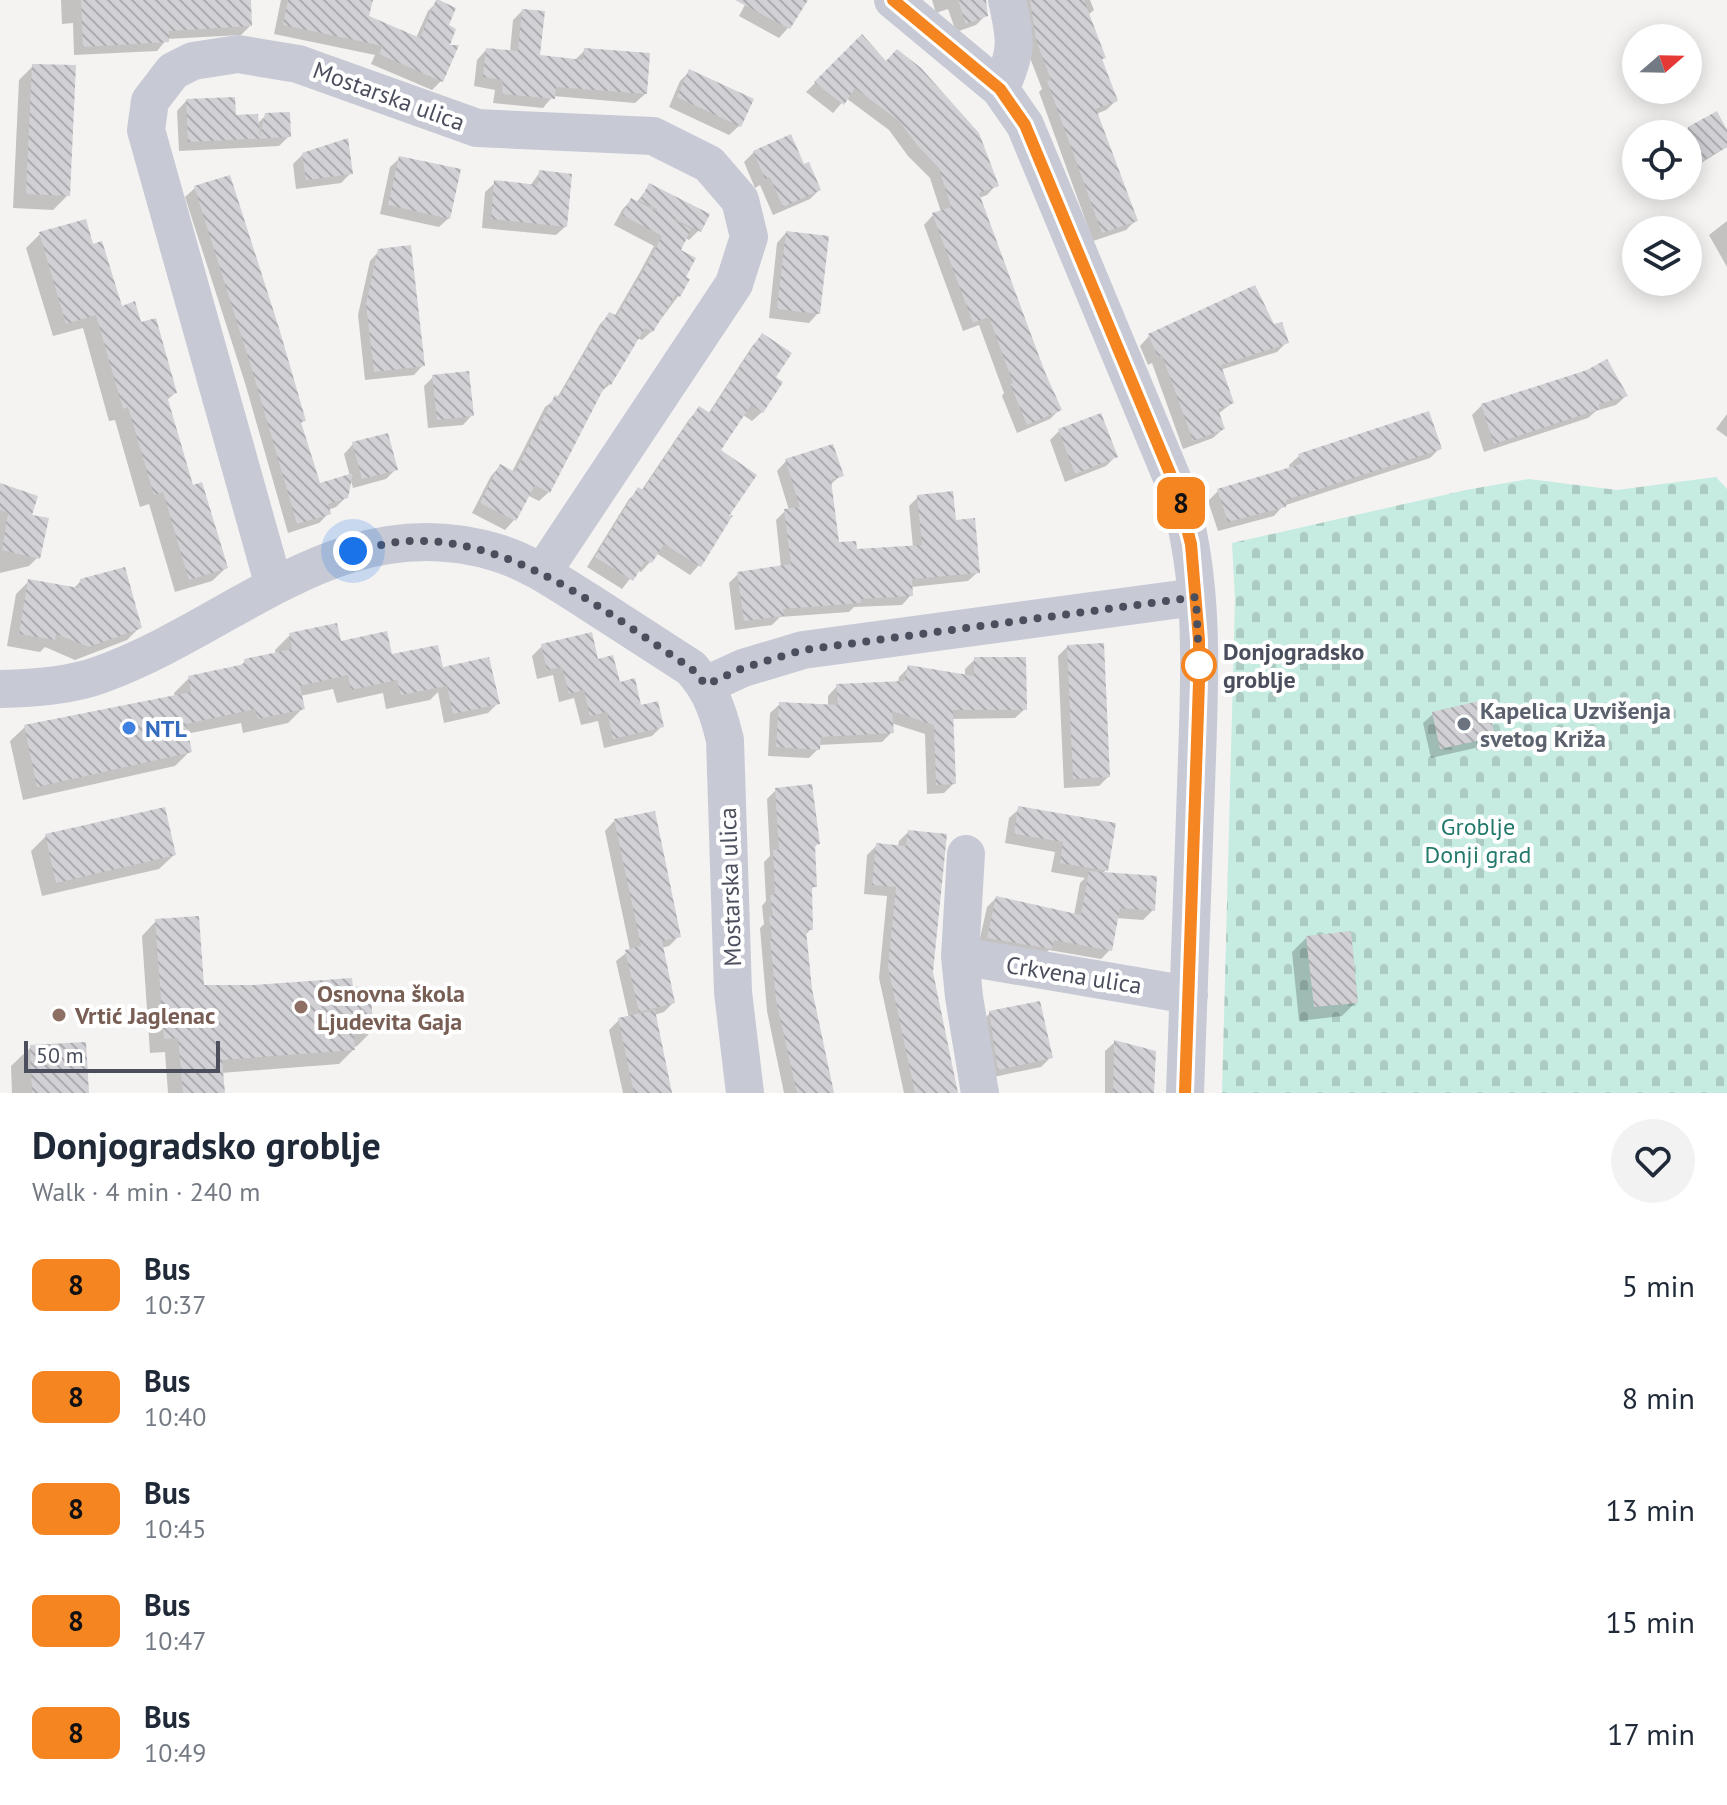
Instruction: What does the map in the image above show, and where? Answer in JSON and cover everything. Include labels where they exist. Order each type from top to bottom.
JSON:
[{"type":"street","points":[[893,0],[1000,89],[1019,115],[1040,156],[1177,490],[1191,544],[1199,682],[1185,1093]]},
{"type":"street","points":[[1000,89],[1012,65],[1015,50],[1007,0]]},
{"type":"street","name":"Mostarska ulica","points":[[274,586],[146,130],[150,101],[173,71],[193,61],[217,55],[238,54],[298,64],[477,128],[653,136],[709,164],[740,200],[749,237],[734,284],[542,573]]},
{"type":"street","name":"Mostarska ulica","points":[[0,689],[36,687],[100,675],[274,586],[353,551],[405,541],[448,542],[499,553],[542,573],[691,668],[706,685],[717,707],[725,740],[733,992],[745,1093]]},
{"type":"street","points":[[706,685],[743,668],[803,650],[1196,597]]},
{"type":"street","points":[[966,854],[960,956],[980,1093]]},
{"type":"street","name":"Crkvena ulica","points":[[960,956],[1189,995]]},
{"type":"green space","name":"Groblje Donji grad","points":[[1716,477],[1727,489],[1727,1093],[1222,1093],[1235,599],[1232,543],[1466,490],[1529,479],[1617,490]]},
{"type":"building","points":[[81,0],[251,0],[252,26],[169,31],[169,42],[83,47]]},
{"type":"building","points":[[288,0],[373,0],[369,16],[420,38],[436,0],[439,0],[456,8],[449,25],[456,29],[450,45],[459,45],[443,82],[379,54],[383,46],[283,25]]},
{"type":"building","points":[[735,0],[808,0],[790,29]]},
{"type":"building","points":[[958,0],[986,0],[988,16],[966,24]]},
{"type":"building","points":[[1030,0],[1084,0],[1118,101],[1096,109],[1138,221],[1102,233],[1047,81],[1051,80],[1036,40]]},
{"type":"building","points":[[522,9],[545,11],[540,55],[583,60],[584,48],[650,53],[647,94],[556,87],[555,99],[502,94],[503,80],[483,77],[486,48],[518,51]]},
{"type":"building","points":[[862,34],[886,61],[897,49],[921,68],[979,133],[999,186],[979,193],[1044,370],[1062,410],[1027,425],[1010,384],[1013,383],[989,317],[973,323],[932,213],[951,207],[939,168],[899,121],[855,88],[844,105],[814,82]]},
{"type":"building","points":[[32,64],[76,65],[70,196],[26,194]]},
{"type":"building","points":[[689,69],[754,99],[741,127],[677,97]]},
{"type":"building","points":[[235,97],[236,115],[258,114],[260,137],[265,113],[290,112],[291,137],[188,142],[186,99]]},
{"type":"building","points":[[1717,111],[1727,130],[1727,147],[1702,160],[1702,120]]},
{"type":"building","points":[[791,134],[804,164],[809,162],[821,190],[783,207],[770,177],[765,179],[753,151]]},
{"type":"building","points":[[348,138],[353,174],[306,180],[302,153]]},
{"type":"building","points":[[399,156],[461,169],[450,219],[388,205]]},
{"type":"building","points":[[539,170],[572,174],[567,227],[491,219],[494,180],[538,185]]},
{"type":"building","points":[[230,175],[279,328],[306,421],[301,422],[320,483],[353,473],[348,498],[328,504],[331,514],[297,524],[194,186]]},
{"type":"building","points":[[649,183],[710,214],[701,232],[674,220],[691,229],[681,250],[696,258],[686,277],[690,279],[680,297],[676,294],[653,332],[645,328],[611,385],[607,382],[550,493],[535,485],[516,521],[480,503],[500,464],[515,472],[555,395],[559,397],[609,312],[617,316],[649,261],[662,236],[622,215],[631,198],[656,211],[640,201]]},
{"type":"building","points":[[86,219],[93,244],[102,241],[122,306],[135,301],[141,322],[156,318],[177,393],[167,396],[193,485],[202,482],[228,568],[189,580],[163,492],[154,495],[128,407],[123,409],[96,315],[66,324],[39,232]]},
{"type":"building","points":[[786,231],[829,236],[820,314],[777,309]]},
{"type":"building","points":[[411,245],[425,366],[374,372],[366,304],[378,249]]},
{"type":"building","points":[[1255,285],[1274,324],[1282,322],[1289,343],[1221,365],[1234,403],[1218,409],[1225,429],[1193,441],[1162,355],[1158,357],[1148,334]]},
{"type":"building","points":[[762,333],[792,353],[776,377],[783,382],[763,413],[751,405],[721,450],[757,475],[729,516],[733,515],[701,567],[664,544],[652,563],[646,560],[633,581],[595,557],[638,487],[643,490],[699,406],[710,413]]},
{"type":"building","points":[[1607,359],[1628,396],[1599,404],[1600,409],[1494,444],[1481,404],[1587,370]]},
{"type":"building","points":[[469,371],[474,416],[437,420],[432,375]]},
{"type":"building","points":[[1429,411],[1442,449],[1286,500],[1286,507],[1228,522],[1217,489],[1301,464],[1298,454]]},
{"type":"building","points":[[1101,413],[1118,457],[1075,474],[1058,429]]},
{"type":"building","points":[[388,433],[398,470],[362,479],[352,442]]},
{"type":"building","points":[[833,444],[844,476],[831,480],[839,542],[856,541],[857,549],[922,545],[917,495],[953,491],[956,520],[975,518],[980,573],[912,579],[913,596],[783,609],[784,616],[744,621],[737,572],[791,564],[784,509],[800,507],[785,459]]},
{"type":"building","points":[[0,483],[38,496],[32,515],[49,518],[40,559],[2,550],[8,513],[0,510]]},
{"type":"building","points":[[125,567],[142,628],[89,647],[56,634],[55,640],[19,634],[28,579],[79,588],[80,579]]},
{"type":"building","points":[[337,623],[341,641],[387,631],[392,654],[438,645],[447,686],[401,695],[397,680],[351,690],[348,675],[300,686],[305,709],[258,719],[255,709],[186,724],[192,752],[37,787],[24,725],[191,692],[188,676],[245,664],[244,659],[292,649],[289,633]]},
{"type":"building","points":[[592,632],[598,659],[613,655],[620,682],[635,678],[641,705],[658,701],[664,727],[613,739],[607,712],[590,716],[584,690],[569,694],[562,667],[547,670],[541,644]]},
{"type":"building","points":[[1104,643],[1110,777],[1073,779],[1067,645]]},
{"type":"building","points":[[489,657],[500,704],[453,714],[443,667]]},
{"type":"building","points":[[974,657],[1026,657],[1027,710],[953,710],[956,784],[936,785],[934,725],[892,711],[894,733],[821,737],[820,750],[776,747],[779,702],[838,705],[836,684],[904,681],[908,665],[974,676]]},
{"type":"building","name":"Kapelica Uzvišenja svetog Križa","points":[[1487,699],[1495,737],[1440,749],[1432,712]]},
{"type":"building","points":[[812,784],[820,844],[815,845],[817,887],[812,887],[813,930],[806,930],[812,989],[834,1093],[797,1093],[776,1000],[770,939],[769,916],[773,916],[770,895],[775,894],[773,850],[779,850],[775,788]]},
{"type":"building","points":[[1018,806],[1116,823],[1108,871],[1060,863],[1063,842],[1014,834]]},
{"type":"building","points":[[165,807],[176,855],[56,883],[45,834]]},
{"type":"building","points":[[655,811],[681,937],[662,941],[675,1003],[639,1012],[625,950],[641,946],[614,819]]},
{"type":"building","points":[[908,830],[947,834],[933,972],[958,1093],[915,1093],[888,967],[896,887],[872,885],[876,843],[906,846]]},
{"type":"building","points":[[1089,871],[1157,876],[1155,911],[1120,908],[1112,951],[1054,940],[1052,949],[987,938],[996,896],[1081,915]]},
{"type":"building","points":[[199,916],[204,985],[352,978],[353,987],[370,986],[374,1033],[354,1034],[355,1050],[222,1060],[225,1093],[183,1093],[178,1038],[164,1039],[155,919]]},
{"type":"building","points":[[1351,931],[1358,1003],[1314,1007],[1306,936]]},
{"type":"building","points":[[1040,1001],[1053,1058],[998,1070],[989,1011]]},
{"type":"building","points":[[655,1010],[672,1093],[634,1093],[618,1018]]},
{"type":"building","points":[[1114,1040],[1156,1051],[1154,1093],[1113,1093]]},
{"type":"building","points":[[86,1042],[89,1093],[32,1093],[30,1045]]},
{"type":"bus line","name":"8","points":[[893,0],[1000,89],[1025,125],[1186,518],[1196,597],[1199,682],[1185,1093]]},
{"type":"place","name":"Donjogradsko groblje","points":[[1199,665]]},
{"type":"place","name":"Kapelica Uzvišenja svetog Križa","points":[[1464,724]]},
{"type":"place","name":"NTL","points":[[129,728]]},
{"type":"place","name":"Osnovna škola Ljudevita Gaja","points":[[301,1007]]},
{"type":"place","name":"Vrtić Jaglenac","points":[[59,1015]]},
{"type":"route","points":[[353,551],[405,541],[448,542],[499,553],[542,573],[691,668],[706,685],[779,655],[803,650],[1196,597],[1199,665]]}]
